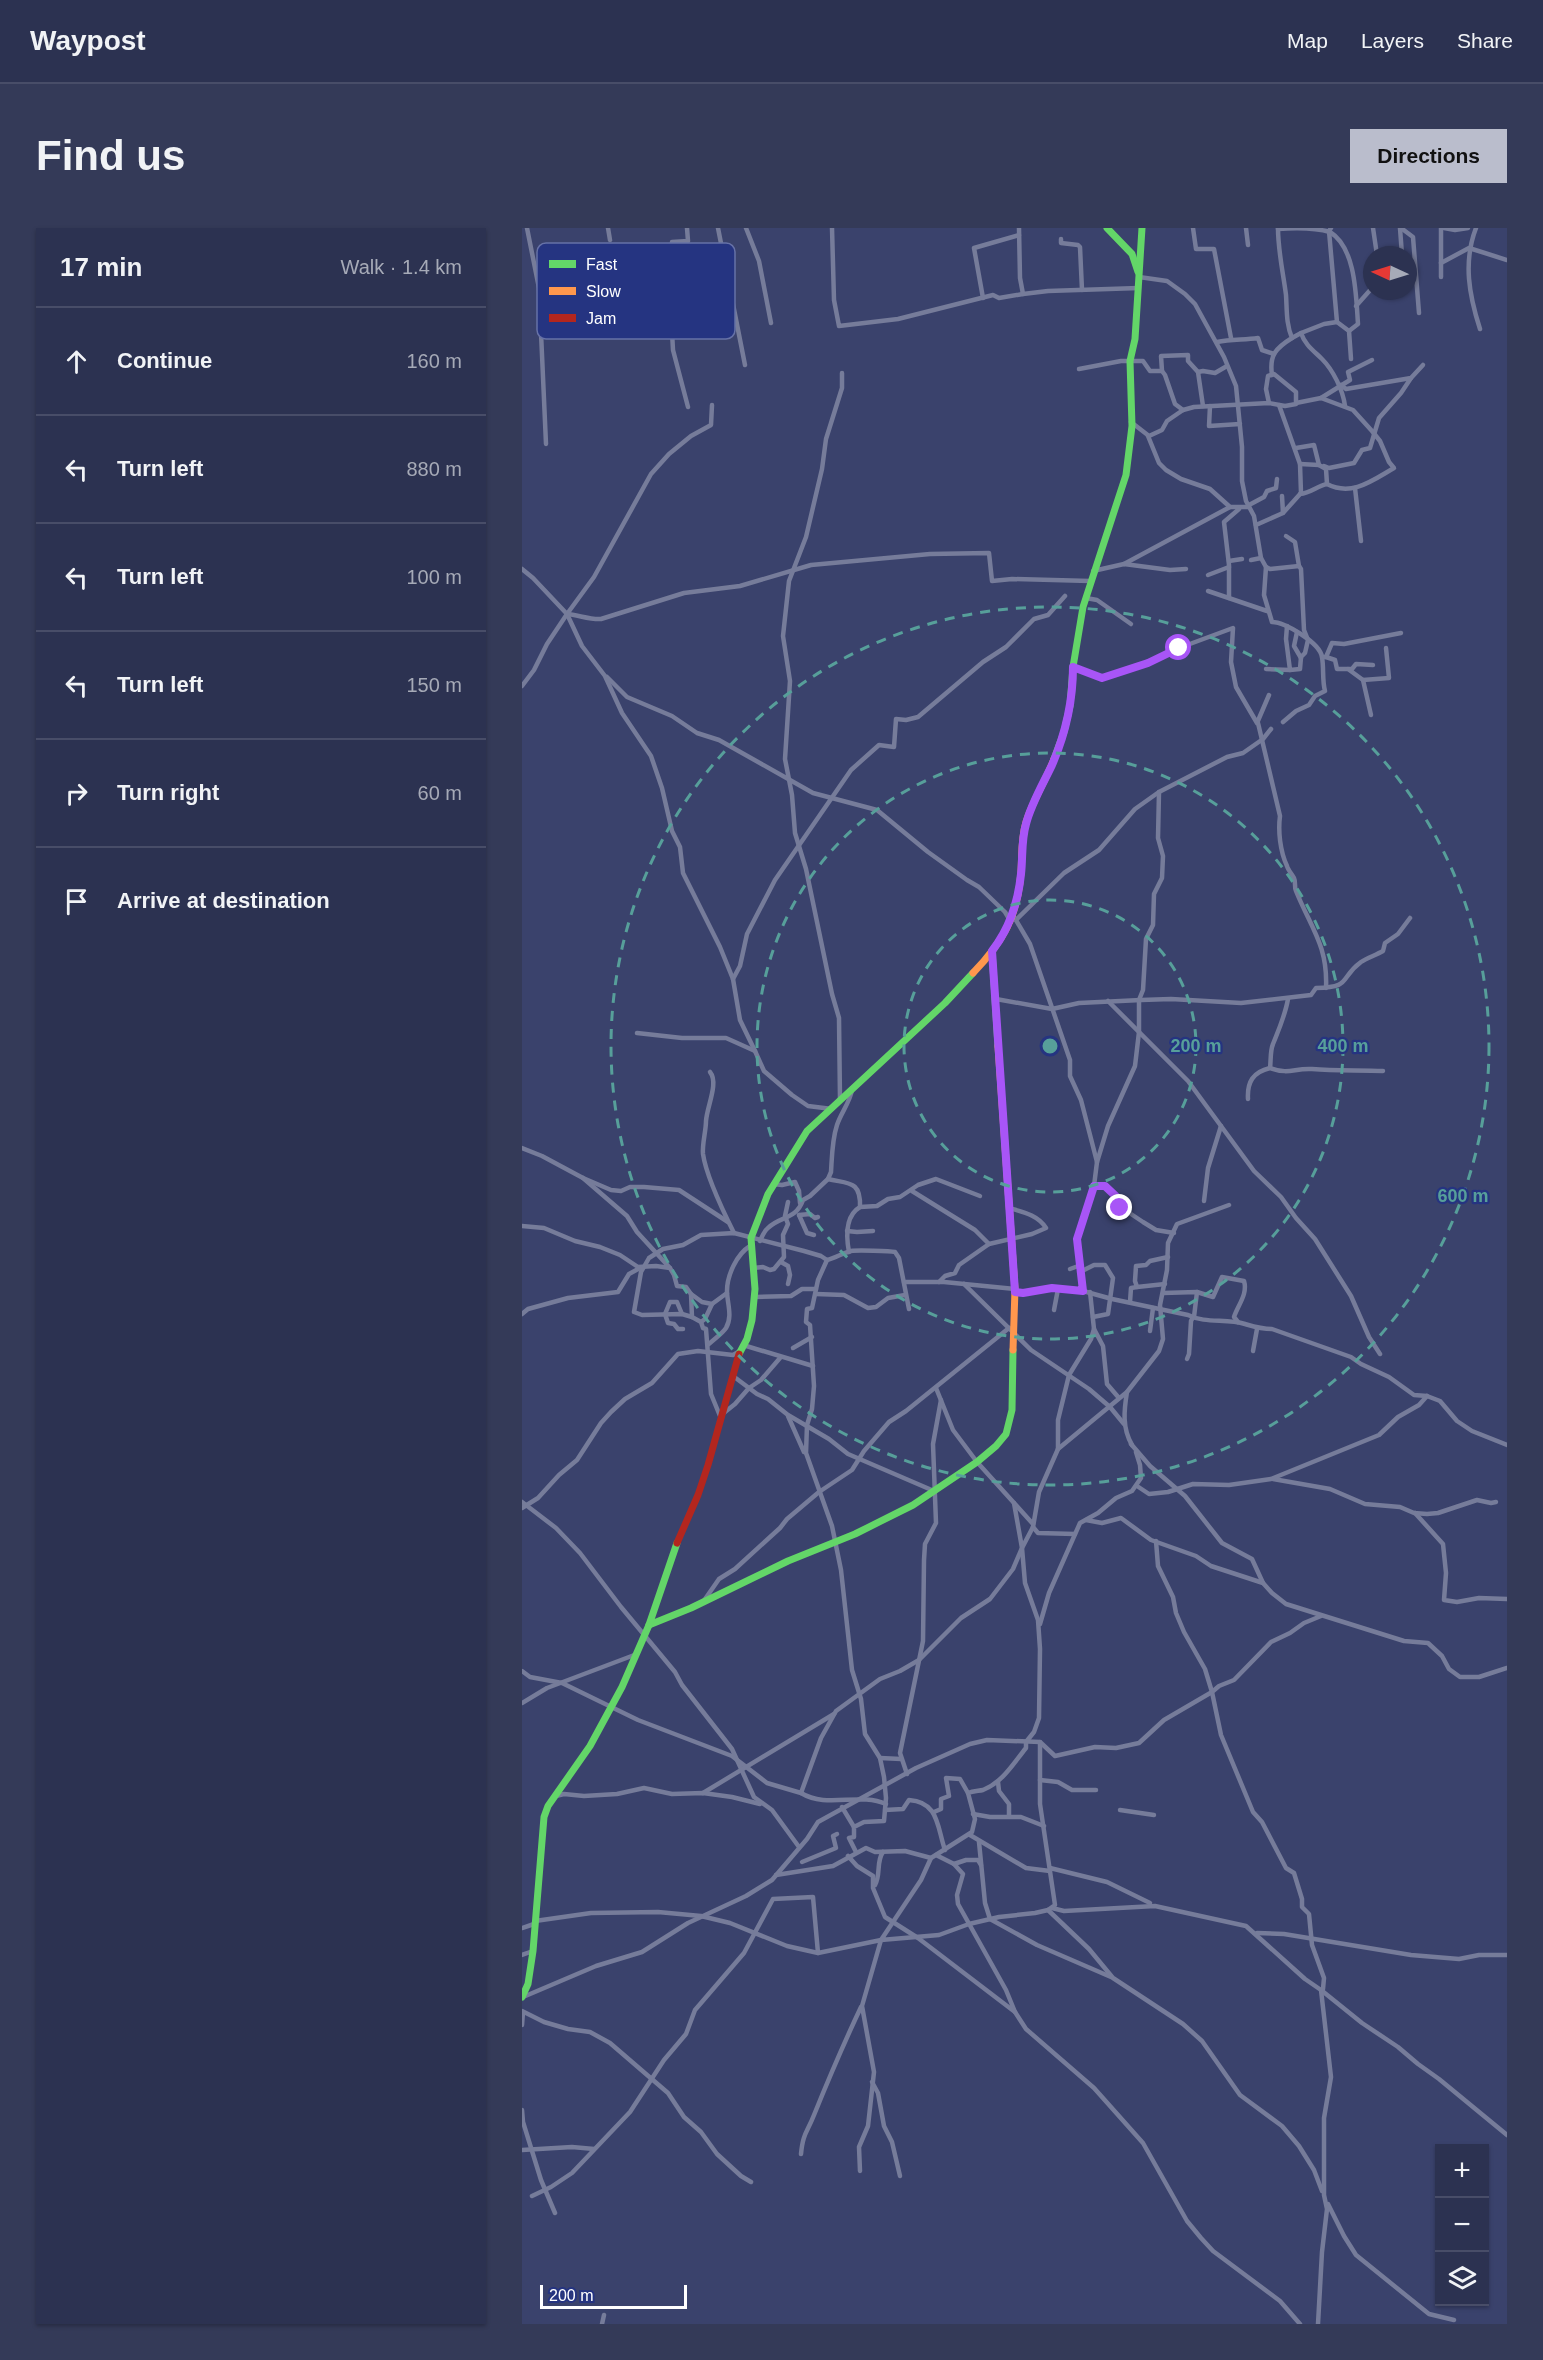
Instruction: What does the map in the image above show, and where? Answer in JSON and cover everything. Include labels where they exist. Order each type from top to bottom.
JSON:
[{"type":"street","points":[[527,228],[537,278]]},
{"type":"street","points":[[608,228],[610,240]]},
{"type":"street","points":[[672,243],[688,241],[687,228]]},
{"type":"street","points":[[718,228],[721,243]]},
{"type":"street","points":[[746,228],[759,261],[771,323]]},
{"type":"street","points":[[832,228],[834,300],[839,326],[898,319],[993,295],[999,298],[1023,294],[1139,288]]},
{"type":"street","points":[[1019,228],[1020,278],[1023,294]]},
{"type":"street","points":[[1107,228],[1132,254],[1139,277]]},
{"type":"street","points":[[709,1344],[727,1326],[730,1318],[728,1282],[738,1256],[751,1242],[774,1184],[807,1131],[945,1003],[992,951],[1004,936],[1013,919],[1021,874],[1022,840],[1026,822],[1064,732],[1071,698],[1073,667],[1090,581],[1126,475],[1131,422],[1130,361],[1135,339],[1142,228]]},
{"type":"street","points":[[1193,228],[1196,249],[1214,249],[1231,338]]},
{"type":"street","points":[[1246,228],[1248,245]]},
{"type":"street","points":[[1292,338],[1288,328],[1286,297],[1278,250],[1278,228],[1330,230],[1343,245],[1354,281],[1358,324],[1349,331]]},
{"type":"street","points":[[1373,228],[1376,246]]},
{"type":"street","points":[[1401,228],[1402,246]]},
{"type":"street","points":[[1401,228],[1413,237],[1419,313]]},
{"type":"street","points":[[1441,277],[1443,228],[1455,230],[1468,228]]},
{"type":"street","points":[[1476,228],[1470,248],[1468,270],[1471,302],[1480,329]]},
{"type":"street","points":[[1330,230],[1338,322],[1349,331],[1351,359]]},
{"type":"street","points":[[983,298],[974,248],[1020,235]]},
{"type":"street","points":[[1061,239],[1061,243],[1080,247],[1082,290]]},
{"type":"street","points":[[1441,263],[1470,248],[1507,260]]},
{"type":"street","points":[[1139,277],[1167,281],[1196,304],[1217,342],[1236,386],[1242,481],[1256,525],[1261,558],[1266,567],[1264,595],[1272,622],[1287,626],[1297,632],[1324,657],[1335,660],[1337,669],[1352,669],[1356,664],[1373,665]]},
{"type":"street","points":[[1356,306],[1363,298]]},
{"type":"street","points":[[735,314],[745,365]]},
{"type":"street","points":[[1272,375],[1274,354],[1278,347],[1301,333],[1324,324],[1338,322]]},
{"type":"street","points":[[1301,333],[1304,341],[1324,361],[1340,386],[1345,406]]},
{"type":"street","points":[[1217,342],[1231,338],[1247,340],[1258,338],[1262,350],[1274,354]]},
{"type":"street","points":[[541,339],[546,444]]},
{"type":"street","points":[[672,339],[673,350],[688,407]]},
{"type":"street","points":[[1183,410],[1175,404],[1166,378],[1161,371],[1161,356],[1188,355],[1188,361],[1198,372],[1203,406]]},
{"type":"street","points":[[1148,436],[1162,430],[1167,420],[1183,410],[1203,406],[1269,403],[1285,406],[1321,398],[1350,380],[1348,372],[1372,360]]},
{"type":"street","points":[[1079,369],[1121,361],[1143,361],[1150,371],[1161,371]]},
{"type":"street","points":[[1300,464],[1325,468],[1354,463],[1362,450],[1370,448],[1378,418],[1423,365]]},
{"type":"street","points":[[1198,372],[1215,373],[1227,366]]},
{"type":"street","points":[[840,1100],[839,1018],[831,994],[806,869],[798,845],[785,759],[790,681],[783,636],[786,599],[807,537],[822,469],[826,438],[842,388],[842,373]]},
{"type":"street","points":[[1272,375],[1274,374],[1286,386],[1295,390],[1296,403]]},
{"type":"street","points":[[1269,403],[1266,382],[1268,376],[1272,375]]},
{"type":"street","points":[[1340,386],[1346,389],[1411,378]]},
{"type":"street","points":[[1256,525],[1283,513],[1300,494],[1308,493],[1318,486],[1327,484],[1336,489],[1355,488],[1367,485],[1394,468],[1375,434],[1353,410],[1321,398]]},
{"type":"street","points":[[522,686],[567,614],[594,577],[651,474],[669,454],[691,436],[711,425],[712,405]]},
{"type":"street","points":[[1279,405],[1300,464],[1300,494]]},
{"type":"street","points":[[1210,406],[1209,426],[1240,424]]},
{"type":"street","points":[[1131,422],[1148,436],[1159,463],[1166,470],[1181,479],[1210,489],[1230,507]]},
{"type":"street","points":[[1296,448],[1314,445],[1325,468],[1327,484]]},
{"type":"street","points":[[1093,571],[1124,564],[1230,507],[1248,507],[1276,488],[1277,479]]},
{"type":"street","points":[[1355,488],[1361,541]]},
{"type":"street","points":[[1282,496],[1283,513]]},
{"type":"street","points":[[1229,598],[1229,564],[1224,522],[1239,508]]},
{"type":"street","points":[[1266,669],[1300,669],[1301,658],[1305,653],[1308,640],[1304,630],[1304,600],[1295,542],[1286,536]]},
{"type":"street","points":[[567,614],[585,616],[594,620],[601,619],[684,593],[740,586],[811,565],[919,555],[989,553],[992,581],[1012,579],[1090,581]]},
{"type":"street","points":[[1251,560],[1261,558]]},
{"type":"street","points":[[1208,575],[1242,559]]},
{"type":"street","points":[[1124,564],[1170,570],[1186,569]]},
{"type":"street","points":[[1266,567],[1279,569],[1299,566]]},
{"type":"street","points":[[522,569],[567,614],[582,646],[605,676],[627,697],[672,716],[686,727],[718,740],[813,793],[877,810],[928,852],[979,887],[1013,919],[1030,944],[1071,1060],[1070,1076],[1081,1100],[1097,1162]]},
{"type":"street","points":[[1208,591],[1267,611]]},
{"type":"street","points":[[733,979],[740,966],[747,934],[775,880],[851,770],[879,745],[894,747],[897,719],[906,720],[918,717],[983,662],[1006,646],[1034,618],[1048,615],[1065,596]]},
{"type":"street","points":[[1086,598],[1097,600],[1131,624]]},
{"type":"street","points":[[1287,626],[1286,639],[1290,670]]},
{"type":"street","points":[[1073,667],[1102,678],[1148,663],[1179,648],[1233,628],[1231,662],[1236,687],[1258,723],[1263,739],[1280,816],[1278,828],[1281,833],[1286,866],[1295,880],[1294,888],[1309,915],[1323,951],[1326,988]]},
{"type":"street","points":[[1297,632],[1294,646],[1301,658]]},
{"type":"street","points":[[1283,723],[1296,711],[1310,705],[1315,696],[1324,691],[1324,657],[1332,644],[1344,644],[1401,633]]},
{"type":"street","points":[[1347,669],[1364,680],[1389,678],[1386,648]]},
{"type":"street","points":[[605,676],[622,713],[651,756],[662,788],[672,831],[680,847],[683,873],[720,947],[733,979],[740,1020],[764,1071],[808,1106],[832,1109]]},
{"type":"street","points":[[1364,680],[1371,715]]},
{"type":"street","points":[[1258,723],[1269,695]]},
{"type":"street","points":[[1013,919],[1064,873],[1100,850],[1135,809],[1159,792],[1227,757],[1243,753],[1263,739],[1271,729]]},
{"type":"street","points":[[1083,1291],[1077,1239],[1094,1186],[1097,1162],[1108,1126],[1135,1066],[1146,939],[1154,925],[1154,894],[1162,878],[1163,856],[1158,838],[1159,792]]},
{"type":"street","points":[[996,999],[1052,1008],[1079,1003],[1171,999],[1241,1003],[1311,995],[1316,988],[1341,985],[1360,963],[1383,951],[1385,943],[1398,934],[1410,918]]},
{"type":"street","points":[[649,1625],[788,1561],[855,1534],[913,1505],[977,1462],[1006,1434],[1010,1423],[1011,1331],[1015,1290],[992,951]]},
{"type":"street","points":[[1270,1068],[1272,1046],[1278,1029],[1284,1022],[1288,999]]},
{"type":"street","points":[[1108,1001],[1188,1081],[1254,1171],[1281,1197],[1315,1239],[1351,1296],[1368,1337],[1380,1354]]},
{"type":"street","points":[[638,1033],[682,1038],[726,1038],[754,1051]]},
{"type":"street","points":[[1248,1099],[1249,1083],[1255,1075],[1270,1068],[1283,1073],[1309,1069],[1332,1072],[1383,1071]]},
{"type":"street","points":[[710,1072],[714,1086],[708,1107],[703,1153],[708,1173],[734,1233]]},
{"type":"street","points":[[797,1214],[803,1200],[828,1179],[831,1172],[836,1126],[843,1108],[850,1099],[852,1088]]},
{"type":"street","points":[[1204,1201],[1208,1168],[1221,1126]]},
{"type":"street","points":[[522,1148],[611,1190],[621,1191],[630,1187],[644,1187],[679,1190],[728,1222]]},
{"type":"street","points":[[583,1178],[627,1216],[654,1253],[670,1268],[675,1275],[677,1286],[686,1287],[702,1302],[712,1304]]},
{"type":"street","points":[[828,1179],[851,1182],[855,1185],[860,1207]]},
{"type":"street","points":[[849,1251],[847,1231],[852,1214],[860,1207],[877,1206],[888,1198],[900,1197],[918,1185],[936,1179],[980,1196]]},
{"type":"street","points":[[774,1184],[795,1182],[801,1205]]},
{"type":"street","points":[[1094,1186],[1105,1186],[1131,1214],[1156,1230],[1174,1233]]},
{"type":"street","points":[[912,1191],[975,1230],[989,1244]]},
{"type":"street","points":[[753,1268],[763,1267],[770,1270],[784,1257],[783,1235],[788,1224],[786,1208],[788,1202]]},
{"type":"street","points":[[1119,1213],[1123,1203]]},
{"type":"street","points":[[1058,1449],[1127,1392],[1159,1352],[1163,1340],[1160,1310],[1165,1284],[1168,1243],[1177,1224],[1229,1205]]},
{"type":"street","points":[[939,1282],[945,1276],[955,1273],[959,1265],[989,1244],[1046,1228],[1043,1223],[1028,1213],[1009,1208]]},
{"type":"street","points":[[797,1214],[807,1233],[814,1235]]},
{"type":"street","points":[[760,1241],[769,1226],[787,1218],[797,1214],[810,1214],[815,1218],[818,1216]]},
{"type":"street","points":[[522,1226],[544,1228],[600,1247],[620,1255],[638,1267],[670,1268]]},
{"type":"street","points":[[847,1231],[873,1231]]},
{"type":"street","points":[[522,1314],[528,1309],[568,1298],[618,1292],[629,1275],[643,1267],[654,1253],[683,1245],[701,1235],[734,1233],[751,1242],[760,1241],[784,1246],[821,1256],[827,1260]]},
{"type":"street","points":[[522,1997],[528,1984],[533,1951],[542,1826],[548,1806],[590,1746],[637,1654],[649,1625],[670,1557],[698,1496],[720,1416],[752,1320],[754,1297],[751,1242]]},
{"type":"street","points":[[809,1463],[805,1442],[814,1386],[812,1337],[810,1325],[806,1322],[807,1309],[812,1308],[827,1260],[849,1251],[895,1252],[899,1258],[909,1309]]},
{"type":"street","points":[[1137,1287],[1136,1266],[1168,1257]]},
{"type":"street","points":[[781,1262],[788,1266],[790,1275],[788,1284]]},
{"type":"street","points":[[1070,1269],[1105,1265],[1113,1278],[1112,1299],[1108,1315],[1094,1317]]},
{"type":"street","points":[[643,1267],[634,1312],[642,1315],[682,1314],[701,1322],[703,1328],[706,1329],[709,1344],[711,1394],[720,1416]]},
{"type":"street","points":[[1163,1293],[1197,1292],[1213,1297],[1222,1277],[1244,1281],[1245,1292],[1234,1317],[1238,1323]]},
{"type":"street","points":[[904,1282],[964,1284],[1023,1293],[1058,1289],[1083,1291],[1199,1320],[1238,1323],[1257,1329],[1272,1329],[1351,1357],[1360,1364],[1389,1377],[1414,1395],[1428,1396],[1440,1401],[1457,1421],[1472,1431],[1507,1445]]},
{"type":"street","points":[[964,1284],[1031,1350],[1110,1407],[1125,1425]]},
{"type":"street","points":[[1130,1302],[1131,1288],[1165,1284]]},
{"type":"street","points":[[754,1297],[791,1296],[802,1289],[844,1295],[868,1308],[876,1307],[888,1298],[906,1295]]},
{"type":"street","points":[[1054,1310],[1058,1289]]},
{"type":"street","points":[[703,1793],[767,1752],[835,1713],[880,1679],[920,1660],[961,1618],[990,1599],[1012,1569],[1033,1525],[1039,1492],[1058,1449],[1058,1420],[1069,1376],[1084,1352],[1094,1329],[1090,1292]]},
{"type":"street","points":[[1187,1359],[1197,1292]]},
{"type":"street","points":[[701,1322],[705,1319],[712,1304],[727,1293]]},
{"type":"street","points":[[692,1294],[692,1317]]},
{"type":"street","points":[[664,1314],[670,1302],[673,1301],[677,1302],[682,1314]]},
{"type":"street","points":[[1150,1331],[1153,1308]]},
{"type":"street","points":[[664,1314],[668,1323],[674,1324],[678,1329],[683,1329]]},
{"type":"street","points":[[1094,1329],[1103,1346],[1107,1384],[1119,1398]]},
{"type":"street","points":[[1252,1351],[1257,1329]]},
{"type":"street","points":[[703,1602],[719,1579],[735,1569],[787,1519],[852,1470],[889,1422],[1011,1331]]},
{"type":"street","points":[[793,1348],[812,1337]]},
{"type":"street","points":[[525,1507],[538,1498],[559,1475],[577,1460],[601,1424],[625,1399],[652,1383],[678,1354],[687,1351],[709,1351],[733,1355],[742,1348]]},
{"type":"street","points":[[742,1348],[813,1366]]},
{"type":"street","points":[[720,1416],[749,1388],[761,1380],[780,1358]]},
{"type":"street","points":[[733,1376],[788,1415],[859,1459],[935,1491]]},
{"type":"street","points":[[936,1388],[953,1430],[977,1462],[1038,1533],[1075,1534]]},
{"type":"street","points":[[1039,1627],[1049,1593],[1080,1523],[1098,1513],[1116,1498],[1131,1491],[1141,1479],[1138,1457],[1125,1425],[1124,1409],[1127,1392]]},
{"type":"street","points":[[1137,1486],[1149,1494],[1193,1484],[1228,1485],[1272,1479],[1379,1435],[1398,1417],[1419,1405],[1428,1396]]},
{"type":"street","points":[[907,1774],[901,1759],[923,1641],[925,1544],[936,1523],[933,1444],[941,1400]]},
{"type":"street","points":[[788,1415],[820,1492],[835,1542],[846,1604],[852,1671],[860,1693],[865,1734],[880,1758],[885,1784],[884,1821],[864,1822],[854,1827]]},
{"type":"street","points":[[1131,1444],[1150,1466],[1203,1516],[1222,1543],[1252,1558],[1263,1583],[1286,1604],[1404,1641],[1428,1643],[1442,1656],[1449,1669],[1460,1677],[1487,1675],[1507,1668]]},
{"type":"street","points":[[1272,1479],[1330,1489],[1365,1504],[1400,1507],[1414,1513],[1438,1513],[1477,1500],[1496,1502]]},
{"type":"street","points":[[522,1502],[525,1507],[569,1540],[732,1749],[737,1761]]},
{"type":"street","points":[[968,1793],[981,1791],[998,1782],[1026,1748],[1026,1742],[1034,1732],[1039,1718],[1041,1689],[1039,1627],[1025,1583],[1014,1503]]},
{"type":"street","points":[[1414,1513],[1443,1544],[1446,1573],[1444,1600],[1457,1602],[1479,1598],[1507,1599]]},
{"type":"street","points":[[1086,1520],[1102,1522],[1121,1518],[1139,1532],[1156,1541],[1196,1556],[1211,1566],[1263,1583]]},
{"type":"street","points":[[1156,1541],[1158,1566],[1173,1597],[1176,1613],[1184,1632],[1205,1669],[1221,1735],[1249,1799],[1252,1812],[1262,1822],[1286,1868],[1294,1873],[1302,1899],[1302,1907],[1309,1914],[1311,1940],[1324,1978],[1323,1989],[1321,1989],[1331,2077],[1324,2118],[1324,2195],[1327,2209],[1318,2324]]},
{"type":"street","points":[[522,1997],[596,1966],[642,1952],[701,1916],[740,1899],[776,1875],[796,1853],[818,1822],[916,1768],[973,1743],[1000,1739],[1040,1742],[1055,1756],[1095,1747],[1116,1748],[1139,1743],[1164,1720],[1219,1686],[1234,1680],[1271,1642],[1321,1616]]},
{"type":"street","points":[[522,1703],[537,1693],[637,1654]]},
{"type":"street","points":[[522,1671],[530,1677],[562,1683],[671,1734],[732,1756],[743,1769],[754,1797],[772,1810],[799,1847]]},
{"type":"street","points":[[801,1792],[821,1738],[835,1713]]},
{"type":"street","points":[[1040,1742],[1040,1804],[1055,1901],[1050,1909]]},
{"type":"street","points":[[880,1758],[901,1759]]},
{"type":"street","points":[[743,1769],[768,1783],[801,1792],[806,1796],[832,1801],[874,1799],[885,1807],[903,1809],[909,1800],[915,1801],[934,1812],[945,1850]]},
{"type":"street","points":[[801,2154],[802,2136],[813,2118],[828,2076],[861,2006],[881,1940],[921,1880],[933,1857],[970,1835],[974,1825],[968,1793],[960,1779],[946,1778],[949,1796],[941,1799],[941,1809],[934,1812]]},
{"type":"street","points":[[1040,1780],[1058,1782],[1072,1790],[1096,1790]]},
{"type":"street","points":[[998,1782],[999,1791],[1009,1804],[1009,1816]]},
{"type":"street","points":[[554,1797],[564,1794],[584,1796],[617,1794],[644,1788],[672,1794],[703,1793],[732,1797],[763,1805]]},
{"type":"street","points":[[842,1807],[854,1827],[854,1837],[849,1838],[856,1852]]},
{"type":"street","points":[[1120,1810],[1154,1815]]},
{"type":"street","points":[[973,1814],[990,1817],[1021,1817],[1044,1826]]},
{"type":"street","points":[[802,1862],[836,1848],[833,1836],[837,1834]]},
{"type":"street","points":[[970,1835],[1026,1868],[1050,1870],[1107,1882],[1155,1905],[1246,1926],[1305,1980],[1321,1989],[1362,2023],[1398,2047],[1507,2135]]},
{"type":"street","points":[[979,1842],[984,1903],[990,1919],[1037,1945],[1113,1978],[1184,2024],[1202,2041],[1240,2095],[1282,2126],[1299,2146],[1314,2170],[1344,2236],[1356,2255],[1429,2314],[1454,2320]]},
{"type":"street","points":[[776,1875],[833,1866],[866,1848],[875,1852],[904,1851],[954,1864],[963,1874],[957,1895],[958,1904],[1026,2029],[1094,2088],[1143,2143],[1187,2221],[1213,2251],[1280,2301],[1300,2324]]},
{"type":"street","points":[[873,1887],[878,1879],[880,1856],[883,1852]]},
{"type":"street","points":[[796,1853],[807,1871]]},
{"type":"street","points":[[848,1856],[857,1866],[873,1876],[873,1887],[882,1914],[888,1920],[918,1938],[1015,2012]]},
{"type":"street","points":[[954,1864],[960,1861],[978,1860],[981,1866]]},
{"type":"street","points":[[532,2196],[572,2173],[630,2112],[653,2080],[663,2060],[686,2034],[695,2010],[727,1975],[756,1932],[773,1899],[813,1898],[818,1953]]},
{"type":"street","points":[[522,1928],[534,1922],[591,1913],[658,1912],[701,1916],[756,1932],[787,1947],[818,1953],[881,1940],[939,1935],[990,1919],[1050,1909],[1064,1911],[1155,1905]]},
{"type":"street","points":[[1050,1909],[1089,1949],[1113,1978]]},
{"type":"street","points":[[1253,1932],[1262,1935],[1284,1934],[1411,1955],[1459,1959],[1479,1955],[1507,1955]]},
{"type":"street","points":[[522,1955],[533,1951]]},
{"type":"street","points":[[860,2171],[860,2147],[868,2126],[874,2072],[861,2006]]},
{"type":"street","points":[[522,2025],[523,2012],[544,2022],[590,2032],[610,2043],[668,2093],[684,2117],[701,2132],[717,2154],[751,2182]]},
{"type":"street","points":[[872,2082],[878,2093],[884,2126],[892,2142],[900,2176]]},
{"type":"street","points":[[522,2109],[523,2122],[545,2190],[555,2213]]},
{"type":"street","points":[[522,2150],[572,2147],[595,2150]]},
{"type":"street","points":[[602,2324],[604,2315]]},
{"type":"traffic: fast","points":[[1107,228],[1132,254],[1138,272]]},
{"type":"traffic: fast","points":[[1054,759],[1070,706],[1073,667],[1083,607],[1126,475],[1132,426],[1130,361],[1135,339],[1142,228]]},
{"type":"traffic: fast","points":[[992,951],[998,1046]]},
{"type":"traffic: fast","points":[[739,1354],[747,1339],[752,1320],[755,1289],[751,1238],[768,1194],[807,1131],[945,1003],[973,973]]},
{"type":"traffic: fast","points":[[649,1625],[691,1608],[788,1561],[855,1534],[913,1505],[977,1462],[1006,1434],[1012,1410],[1013,1350]]},
{"type":"traffic: fast","points":[[522,1997],[528,1984],[533,1951],[544,1817],[548,1806],[590,1746],[622,1687],[649,1625],[677,1543]]},
{"type":"traffic: slow","points":[[973,973],[1001,939],[1012,915],[1019,888],[1022,840],[1026,822],[1054,759]]},
{"type":"traffic: slow","points":[[998,1046],[1015,1289],[1013,1350]]},
{"type":"traffic: jam","points":[[677,1543],[708,1465],[739,1354]]},
{"type":"route","points":[[1120,1208],[1123,1203],[1105,1186],[1094,1186],[1077,1239],[1083,1291],[1052,1288],[1023,1293],[1015,1292],[992,951],[1004,936],[1013,915],[1021,874],[1022,840],[1026,822],[1064,732],[1070,706],[1073,667],[1102,678],[1148,663],[1179,648]]}]
